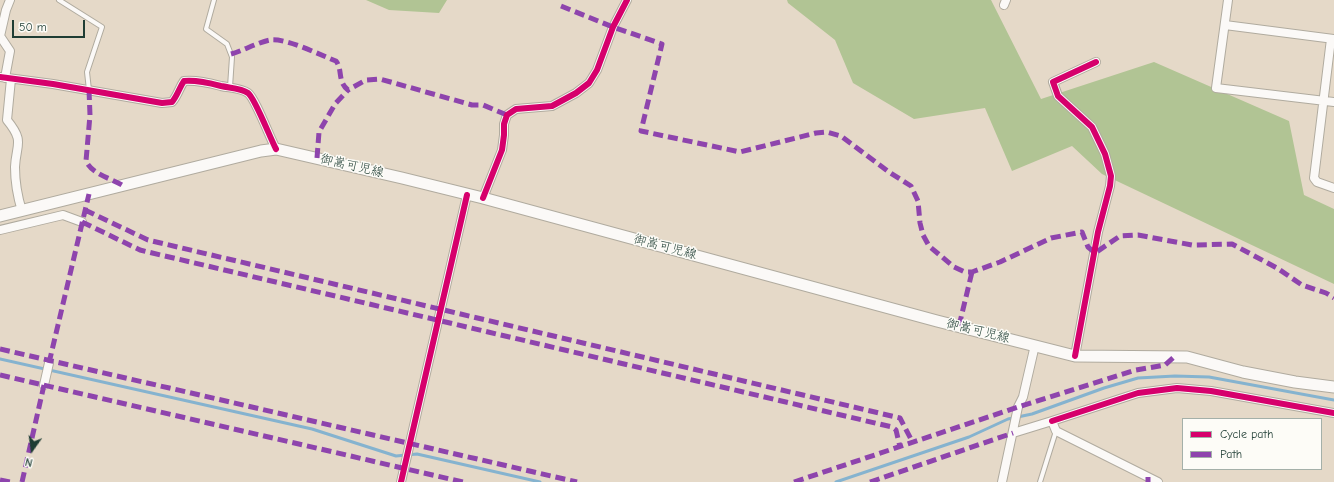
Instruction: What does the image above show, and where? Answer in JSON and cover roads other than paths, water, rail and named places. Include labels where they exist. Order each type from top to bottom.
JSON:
[{"type":"main road","name":"御嵩可児線","points":[[0,216],[261,151],[276,149],[482,198],[930,319],[1075,356],[1187,357],[1243,372],[1295,382],[1334,387]]},
{"type":"street","points":[[10,0],[0,36],[10,51],[6,78],[7,120],[16,131],[19,144],[15,166],[16,193],[22,210]]},
{"type":"street","points":[[482,198],[502,150],[504,124],[507,115],[516,109],[552,106],[589,84],[597,70],[613,27],[627,0]]},
{"type":"street","points":[[1228,0],[1216,88],[1334,102]]},
{"type":"street","points":[[1225,25],[1333,39],[1314,178],[1317,182],[1334,188]]},
{"type":"street","points":[[1075,356],[1098,232],[1110,186],[1111,176],[1105,154],[1092,127],[1058,96],[1053,82],[1096,62]]},
{"type":"street","points":[[6,78],[89,90],[162,103],[172,102],[184,81],[195,80],[242,90],[249,94],[254,100],[269,137],[276,149]]},
{"type":"street","points":[[400,482],[467,195]]},
{"type":"street","points":[[0,230],[63,215],[82,222]]},
{"type":"street","points":[[1002,482],[1018,410],[1023,397],[1035,345]]},
{"type":"street","points":[[44,385],[49,363]]},
{"type":"street","points":[[1013,433],[1138,393],[1177,388],[1210,391],[1334,413]]},
{"type":"street","points":[[1052,421],[1056,430],[1158,482]]},
{"type":"lane","points":[[59,0],[102,27],[87,72],[89,90]]},
{"type":"lane","points":[[214,0],[206,29],[227,44],[232,57],[230,88]]},
{"type":"lane","points":[[1040,482],[1056,430]]},
{"type":"waterway","points":[[0,359],[312,429],[396,456],[417,454],[540,482]]},
{"type":"waterway","points":[[836,482],[969,437],[1008,419],[1032,414],[1104,388],[1138,378],[1175,376],[1209,377],[1334,400]]}]
